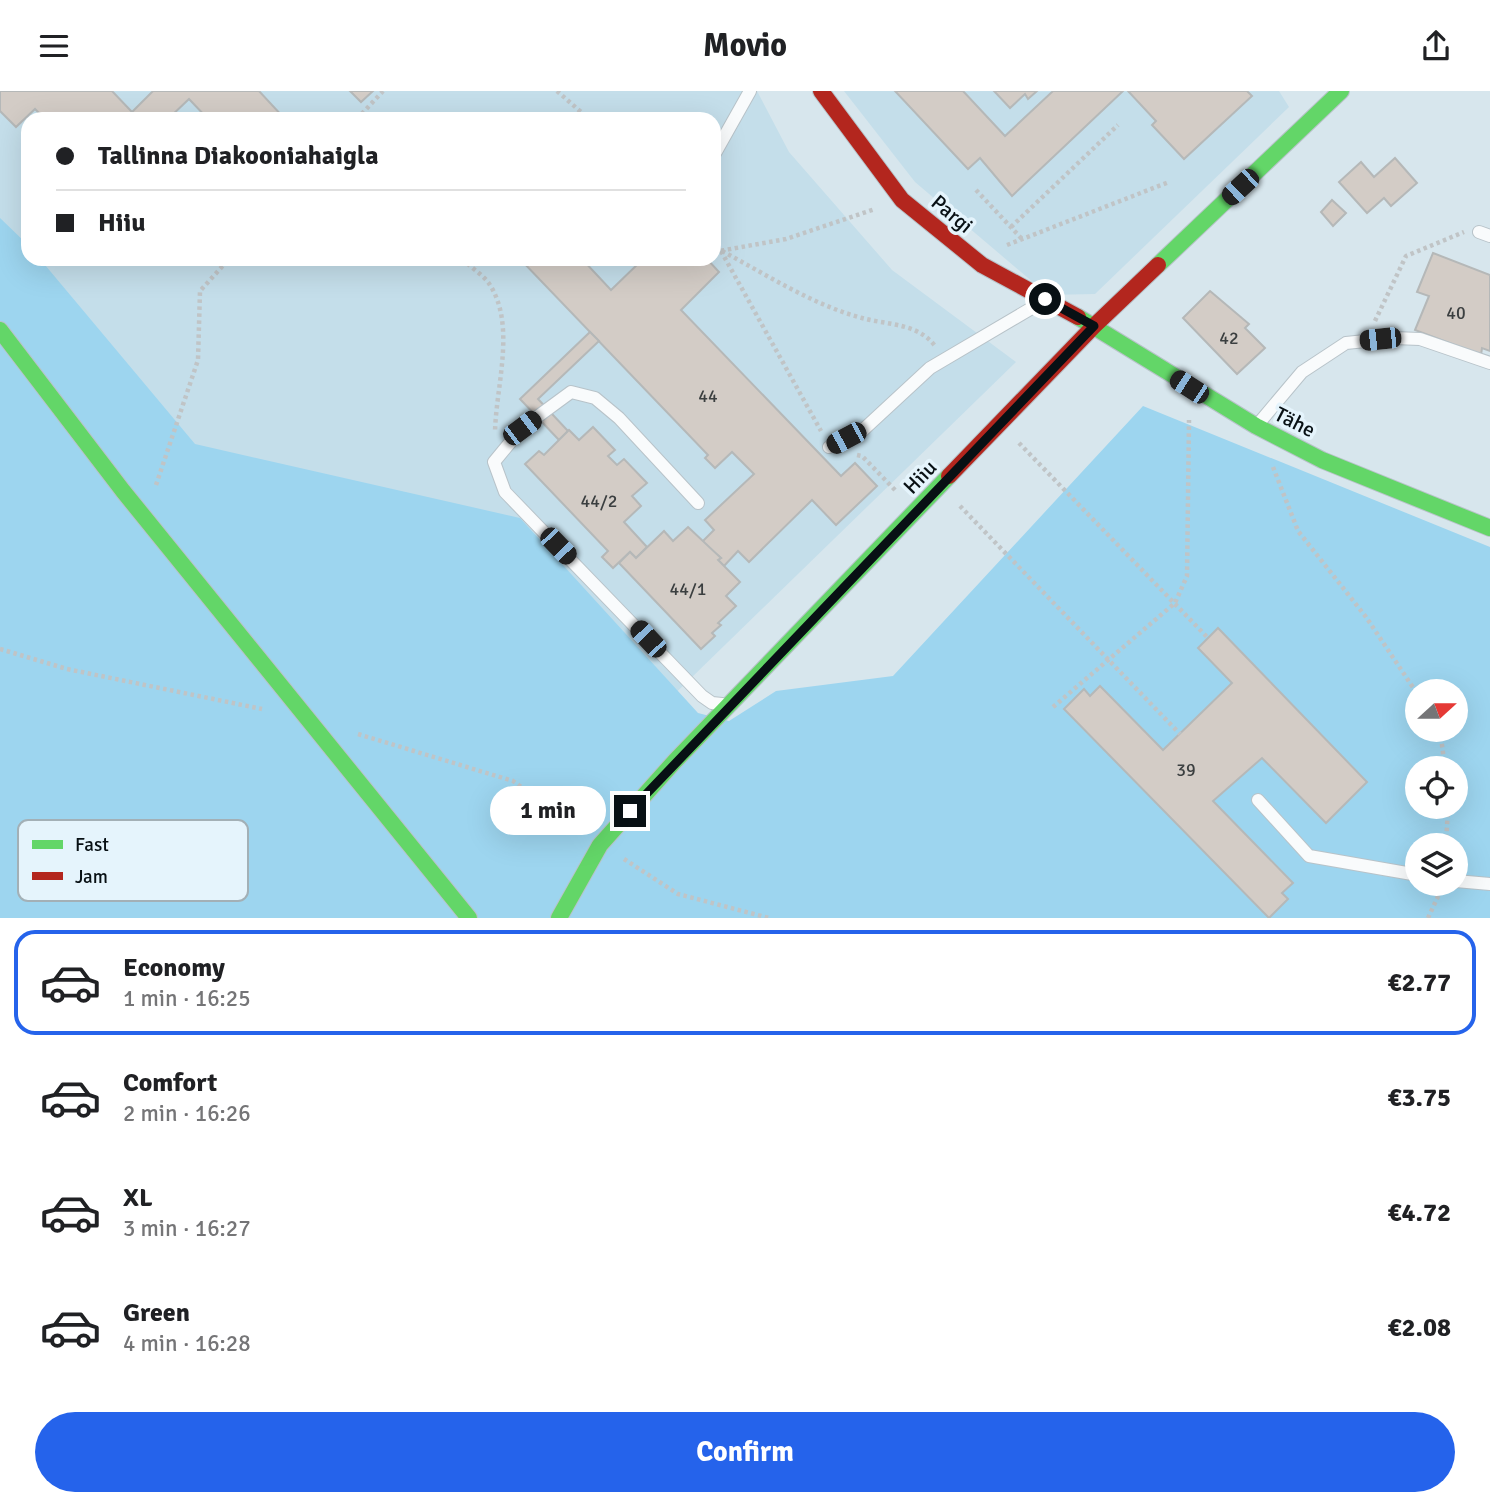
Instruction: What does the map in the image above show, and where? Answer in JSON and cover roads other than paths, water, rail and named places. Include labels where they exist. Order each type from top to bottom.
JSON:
[{"type":"street","name":"Pargi","points":[[821,91],[902,199],[982,265],[1094,326]]},
{"type":"street","name":"Hiiu","points":[[559,918],[600,845],[729,704],[1094,326],[1342,91]]},
{"type":"street","name":"Tähe","points":[[1094,326],[1189,387],[1322,460],[1490,529]]},
{"type":"street","points":[[0,330],[123,491],[469,918]]},
{"type":"lane","points":[[721,143],[750,91]]},
{"type":"lane","points":[[830,447],[863,430],[930,368],[1045,299]]},
{"type":"lane","points":[[1256,426],[1302,372],[1346,343],[1420,339],[1490,363]]},
{"type":"lane","points":[[698,503],[619,418],[596,398],[571,392],[522,428],[494,462],[505,492],[702,696],[712,703],[729,704]]},
{"type":"lane","points":[[1258,800],[1309,856],[1405,873]]},
{"type":"lane","points":[[1468,882],[1490,884]]}]
